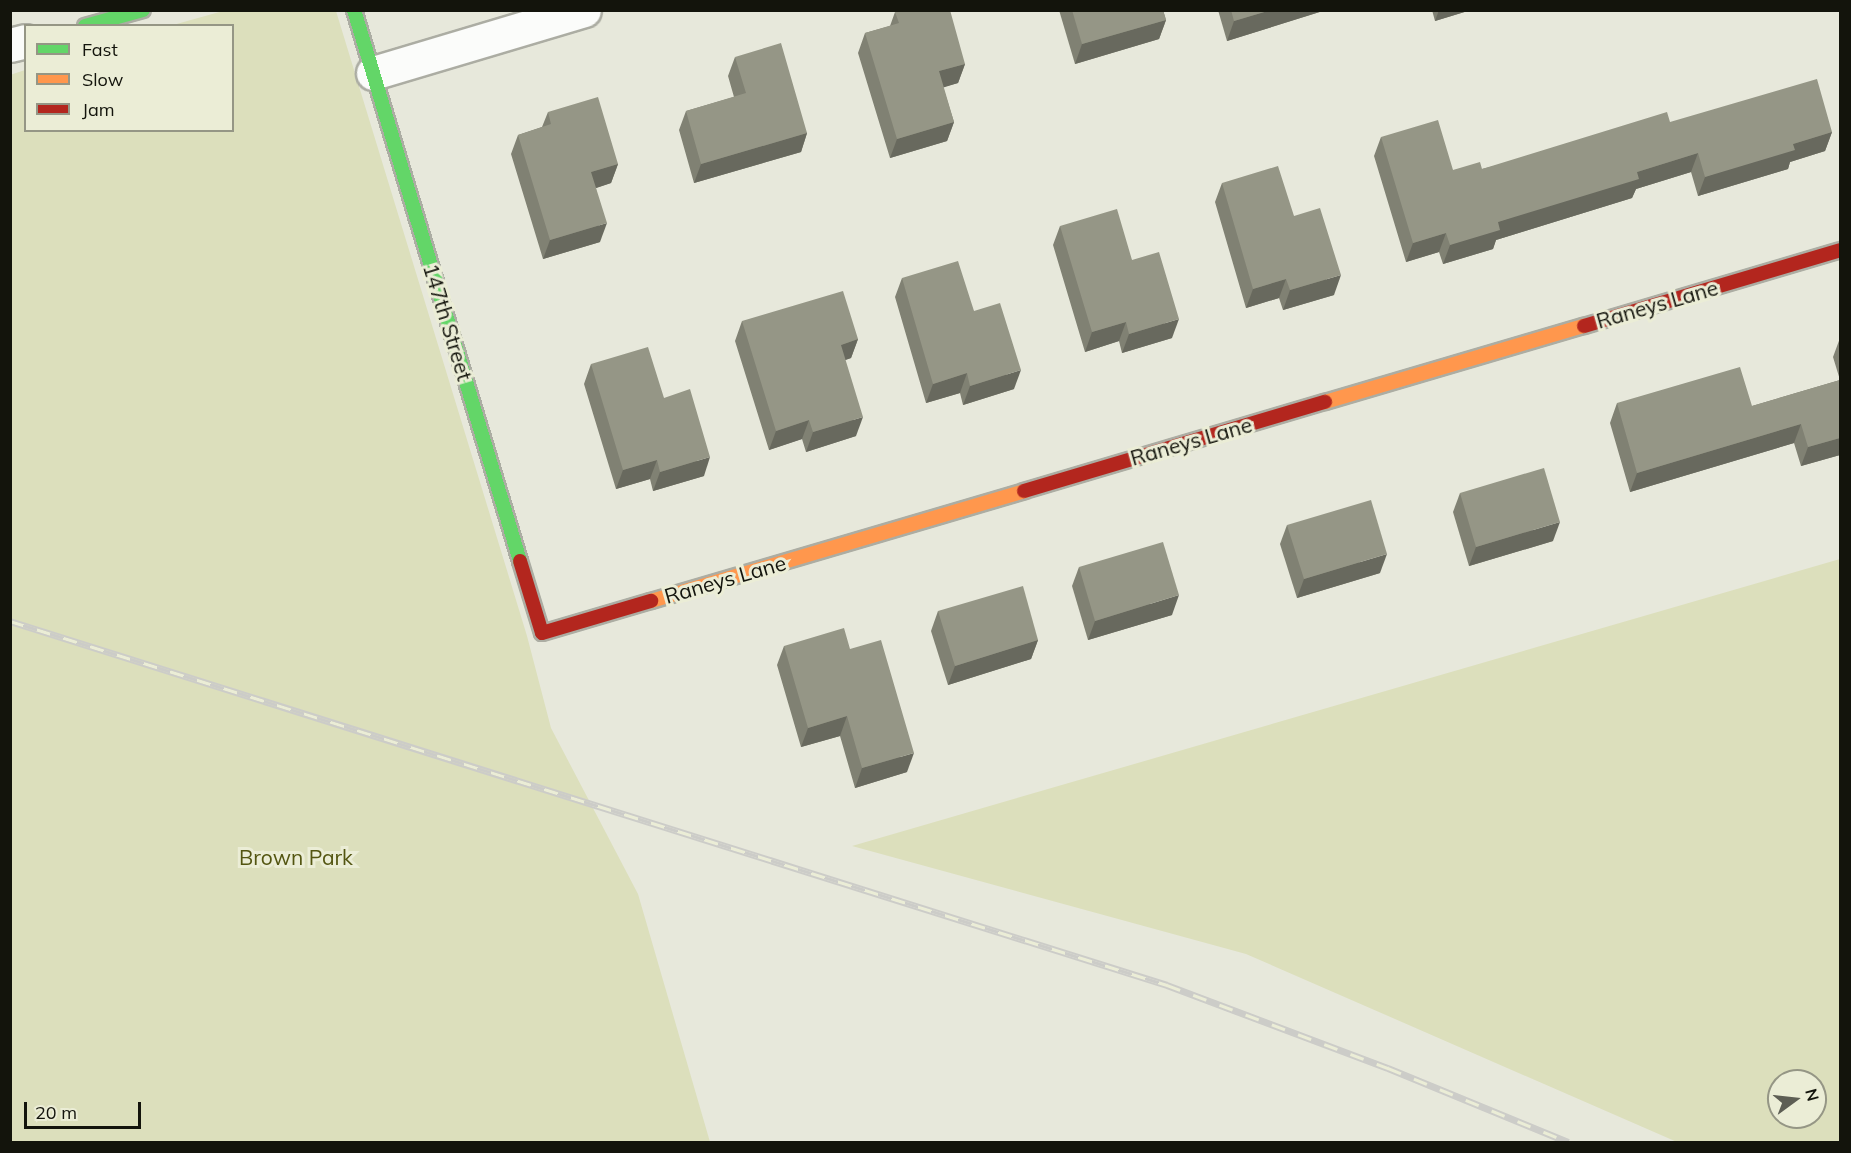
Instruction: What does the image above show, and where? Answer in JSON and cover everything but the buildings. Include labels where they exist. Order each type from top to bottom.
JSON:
[{"type":"street","points":[[92,24],[143,10]]},
{"type":"street","name":"147th Street","points":[[354,10],[542,633]]},
{"type":"street","points":[[373,73],[584,10]]},
{"type":"street","name":"Raneys Lane","points":[[542,633],[1840,250]]},
{"type":"green space","name":"Brown Park","points":[[223,11],[336,11],[527,636],[551,728],[638,894],[710,1142],[11,1142],[10,75],[24,70],[24,132],[234,132],[234,24],[177,24]]},
{"type":"green space","points":[[1840,559],[1840,1142],[1677,1142],[1246,954],[852,846]]},
{"type":"railway","points":[[10,621],[1167,985],[1388,1068],[1568,1142]]},
{"type":"traffic: fast","points":[[92,24],[143,10]]},
{"type":"traffic: fast","points":[[354,10],[520,561]]},
{"type":"traffic: slow","points":[[1325,402],[1584,326]]},
{"type":"traffic: slow","points":[[651,601],[1024,491]]},
{"type":"traffic: jam","points":[[1584,326],[1840,250]]},
{"type":"traffic: jam","points":[[1024,491],[1325,402]]},
{"type":"traffic: jam","points":[[520,561],[542,633],[651,601]]}]
